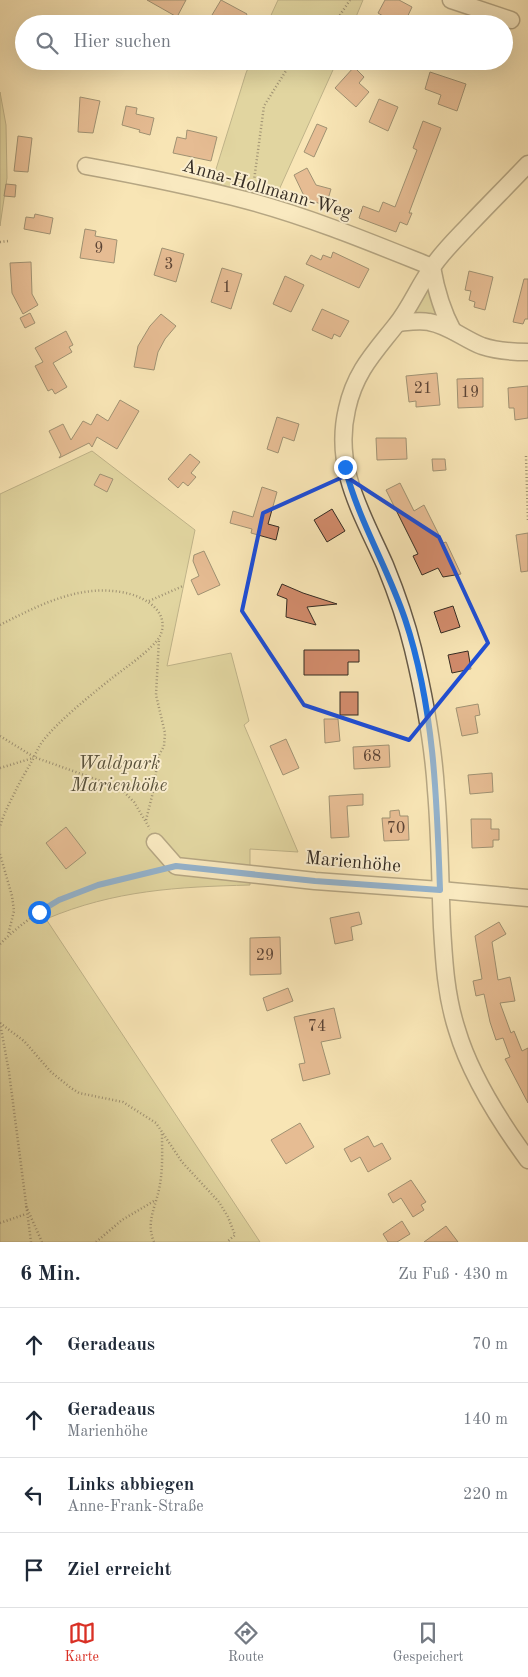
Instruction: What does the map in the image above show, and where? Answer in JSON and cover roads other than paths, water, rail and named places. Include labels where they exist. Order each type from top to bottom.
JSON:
[{"type":"street","points":[[451,0],[496,15]]},
{"type":"street","points":[[528,164],[456,239],[432,267],[398,323],[370,355],[351,390],[343,429],[345,467],[354,496],[393,585],[413,647],[423,693],[436,789],[445,978],[457,1030],[468,1059],[494,1110],[528,1160]]},
{"type":"street","name":"Anna-Hollmann-Weg","points":[[86,166],[163,180],[251,202],[343,232],[432,267]]},
{"type":"street","points":[[432,267],[435,287],[443,314],[453,331]]},
{"type":"street","points":[[398,323],[429,322],[453,331],[483,346],[506,352],[528,352]]},
{"type":"street","name":"Marienhöhe","points":[[154,842],[176,866],[315,881],[528,898]]},
{"type":"park label","name":"Waldpark Marienhöhe","points":[[119,775]]}]
